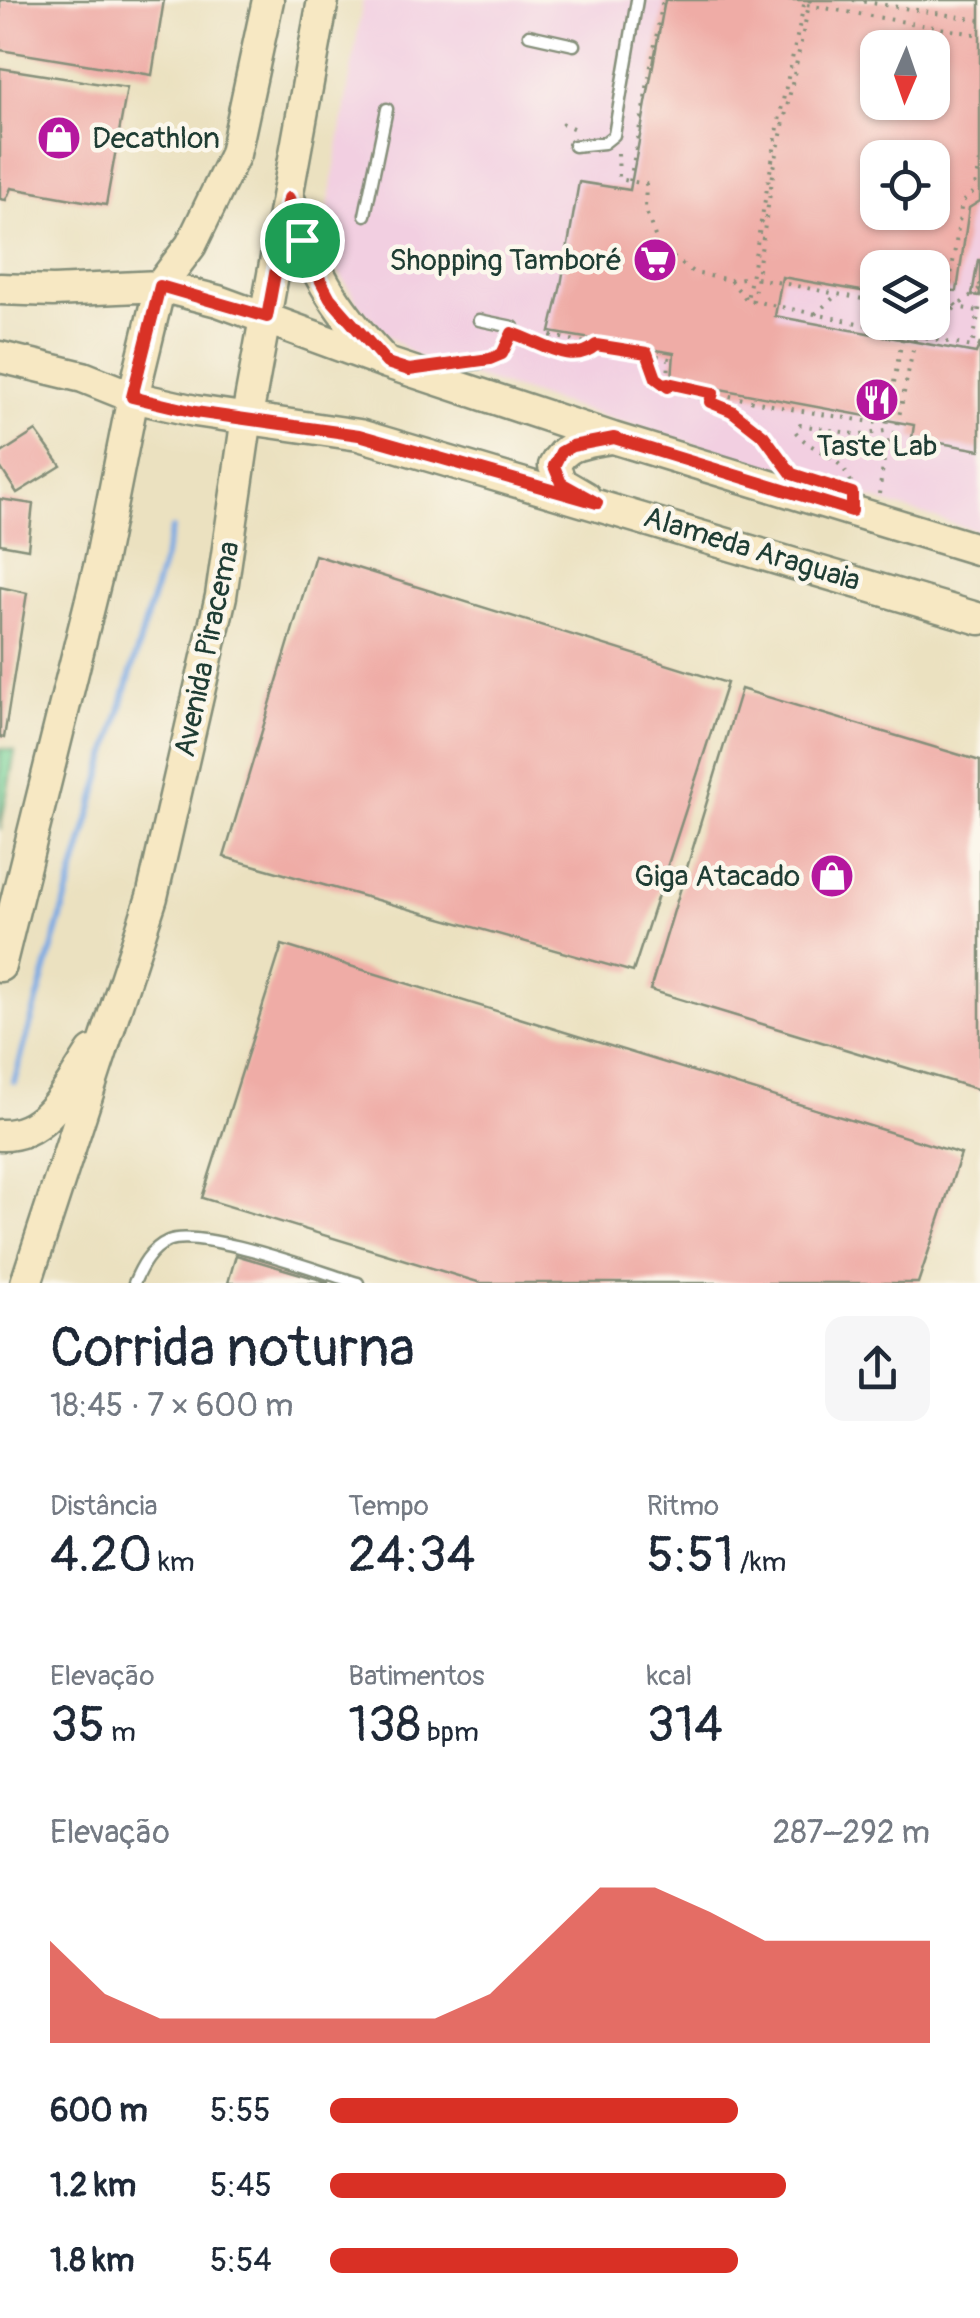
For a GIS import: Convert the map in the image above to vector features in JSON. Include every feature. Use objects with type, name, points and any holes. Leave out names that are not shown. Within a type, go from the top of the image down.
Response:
[{"type":"main road","points":[[0,966],[100,563],[132,397],[160,286],[191,245],[235,154],[268,0]]},
{"type":"main road","name":"Avenida Piracema","points":[[26,1283],[152,897],[217,615],[247,417],[322,0]]},
{"type":"main road","points":[[289,198],[316,272],[330,298],[398,367]]},
{"type":"main road","points":[[0,289],[53,292],[160,286],[267,317],[398,367],[614,438],[980,550]]},
{"type":"main road","name":"Alameda Araguaia","points":[[0,356],[84,377],[132,397],[195,412],[359,435],[980,618]]},
{"type":"main road","points":[[597,503],[561,483],[554,466],[561,452],[572,446],[614,438]]},
{"type":"main road","points":[[0,1135],[19,1136],[54,1110],[112,1023]]},
{"type":"lane","points":[[574,146],[604,143],[614,135],[637,0]]},
{"type":"lane","points":[[529,34],[574,45]]},
{"type":"lane","points":[[364,215],[387,108]]},
{"type":"lane","points":[[398,367],[490,359],[502,354],[512,330],[480,320]]},
{"type":"lane","points":[[134,1283],[141,1266],[156,1249],[170,1240],[194,1239],[221,1243],[358,1283]]},
{"type":"path","points":[[663,0],[631,182],[646,184],[645,209],[659,247],[694,273],[730,280],[754,277],[860,298]]},
{"type":"path","points":[[854,0],[980,20]]},
{"type":"path","points":[[750,301],[807,3],[980,35]]},
{"type":"path","points":[[950,283],[962,202],[974,192],[980,161]]},
{"type":"path","points":[[730,280],[750,301],[860,323]]},
{"type":"path","points":[[950,311],[980,289]]},
{"type":"path","points":[[815,314],[838,294]]},
{"type":"path","points":[[938,340],[972,347],[979,308],[957,307],[950,298]]},
{"type":"path","points":[[512,330],[566,356],[585,355],[596,345]]},
{"type":"path","points":[[552,348],[552,336],[669,358],[668,385]]},
{"type":"path","points":[[886,428],[902,340]]},
{"type":"path","points":[[889,522],[879,498],[880,473],[886,446],[896,431],[917,340]]},
{"type":"path","points":[[647,353],[656,378],[668,385],[864,421],[896,431]]},
{"type":"path","points":[[690,391],[732,411],[764,436],[792,474]]},
{"type":"path","points":[[710,402],[713,393]]},
{"type":"path","points":[[864,421],[866,434]]},
{"type":"path","points":[[852,511],[852,485],[844,466],[801,440],[795,431],[800,425],[866,434],[886,428]]},
{"type":"shaded area","name":"Shopping Tamboré","points":[[363,0],[980,0],[980,532],[417,357],[388,336],[359,305],[326,252],[324,231]]},
{"type":"green space","points":[[0,748],[15,751],[0,830]]},
{"type":"building","points":[[0,0],[164,0],[152,75],[0,50]]},
{"type":"building","points":[[665,0],[980,0],[980,201],[969,208],[957,291],[950,291],[950,250],[860,250],[860,291],[782,277],[775,316],[860,332],[860,340],[905,340],[976,353],[980,343],[980,450],[912,438],[914,425],[672,380],[674,353],[550,332],[579,182],[630,190]]},
{"type":"building","name":"Decathlon","points":[[0,68],[127,88],[106,205],[11,188],[6,200],[0,199]]},
{"type":"building","points":[[980,260],[980,296],[972,295]]},
{"type":"building","points":[[36,431],[61,466],[17,493],[0,467],[0,454]]},
{"type":"building","points":[[0,499],[33,504],[28,549],[0,544]]},
{"type":"building","points":[[315,555],[727,683],[633,972],[224,857]]},
{"type":"building","points":[[0,587],[27,593],[4,738],[0,737]]},
{"type":"building","name":"Giga Atacado","points":[[741,689],[980,761],[980,1090],[650,990]]},
{"type":"building","points":[[282,945],[961,1154],[918,1283],[481,1283],[202,1198]]},
{"type":"building","points":[[236,1255],[328,1282],[328,1283],[228,1283]]},
{"type":"waterway","points":[[14,1082],[172,529]]},
{"type":"place","name":"Decathlon","points":[[59,138]]},
{"type":"place","name":"Shopping Tamboré","points":[[655,260]]},
{"type":"place","name":"Taste Lab","points":[[877,400]]},
{"type":"place","name":"Giga Atacado","points":[[832,876]]},
{"type":"route","points":[[289,198],[302,240],[330,298],[387,363],[409,370],[490,359],[509,346],[512,333],[566,356],[585,355],[596,345],[647,353],[656,378],[668,387],[668,383],[713,393],[710,402],[732,411],[764,436],[792,474],[852,493],[852,511],[614,438],[572,446],[561,452],[554,466],[561,483],[597,503],[359,435],[195,412],[132,397],[160,286],[267,317],[289,198]]}]
